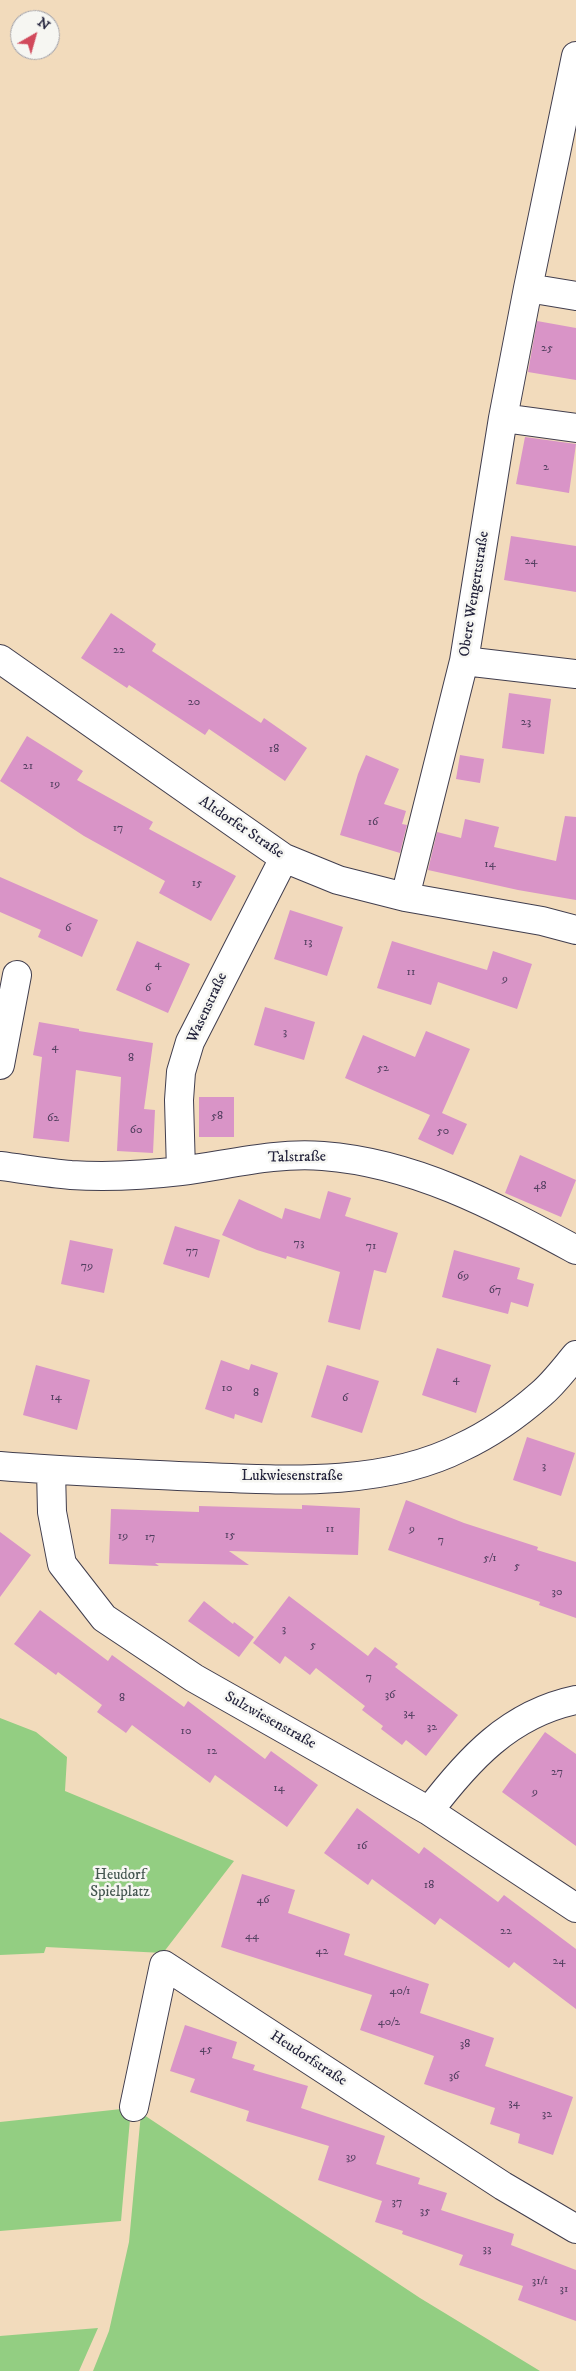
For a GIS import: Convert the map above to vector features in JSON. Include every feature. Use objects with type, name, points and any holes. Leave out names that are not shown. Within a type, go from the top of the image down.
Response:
[{"type":"street","name":"Obere Wengertstraße","points":[[405,897],[464,661],[503,418],[576,56]]},
{"type":"street","points":[[528,288],[576,296]]},
{"type":"street","points":[[503,418],[576,428]]},
{"type":"street","name":"Altdorfer Straße","points":[[0,658],[284,858],[338,880],[405,897],[542,921],[576,930]]},
{"type":"street","points":[[464,661],[576,674]]},
{"type":"street","name":"Wasenstraße","points":[[181,1171],[179,1100],[181,1072],[190,1042],[284,858]]},
{"type":"street","points":[[0,1065],[16,975]]},
{"type":"street","name":"Talstraße","points":[[0,1166],[72,1175],[181,1171],[273,1156],[323,1156],[375,1164],[420,1177],[485,1201],[576,1250]]},
{"type":"street","name":"Lukwiesenstraße","points":[[0,1466],[210,1477],[337,1479],[411,1466],[461,1448],[502,1424],[541,1394],[576,1355]]},
{"type":"street","name":"Sulzwiesenstraße","points":[[51,1470],[52,1512],[62,1564],[104,1618],[194,1678],[429,1812],[576,1908]]},
{"type":"street","points":[[429,1812],[456,1777],[485,1745],[524,1719],[563,1703],[576,1700]]},
{"type":"street","name":"Heudorfstraße","points":[[134,2107],[164,1965],[503,2186],[576,2229]]},
{"type":"green space","name":"Heudorf Spielplatz","points":[[0,1718],[36,1732],[67,1757],[65,1791],[234,1861],[163,1953],[46,1947],[44,1953],[0,1955]]},
{"type":"green space","points":[[131,2108],[121,2221],[0,2231],[0,2122]]},
{"type":"green space","points":[[141,2113],[420,2298],[540,2371],[93,2371],[109,2331],[129,2242]]},
{"type":"green space","points":[[98,2328],[79,2371],[0,2371],[0,2336]]},
{"type":"building","points":[[537,321],[576,328],[576,380],[528,372]]},
{"type":"building","points":[[525,437],[576,444],[569,493],[516,484]]},
{"type":"building","points":[[511,536],[576,546],[576,592],[504,580]]},
{"type":"building","points":[[111,613],[156,644],[152,651],[261,723],[264,718],[307,748],[285,781],[209,729],[205,735],[129,685],[127,688],[81,658]]},
{"type":"building","points":[[509,693],[551,699],[544,754],[502,748]]},
{"type":"building","points":[[27,736],[83,771],[77,780],[153,822],[149,829],[236,876],[211,921],[159,893],[165,881],[84,836],[0,781]]},
{"type":"building","points":[[366,755],[399,769],[384,804],[406,811],[402,824],[407,825],[400,853],[340,835],[358,774]]},
{"type":"building","points":[[460,755],[484,759],[480,783],[456,779]]},
{"type":"building","points":[[565,816],[576,817],[576,900],[518,890],[428,870],[437,832],[461,838],[465,819],[499,827],[494,847],[556,861]]},
{"type":"building","points":[[0,877],[98,920],[82,957],[38,937],[41,930],[0,912]]},
{"type":"building","points":[[290,910],[343,927],[327,976],[274,959]]},
{"type":"building","points":[[137,941],[190,964],[168,1013],[116,990]]},
{"type":"building","points":[[392,941],[487,970],[493,951],[532,964],[517,1009],[438,982],[431,1005],[377,988]]},
{"type":"building","points":[[265,1007],[315,1022],[304,1060],[254,1045]]},
{"type":"building","points":[[39,1022],[79,1029],[79,1031],[153,1043],[144,1109],[155,1110],[153,1153],[117,1151],[121,1077],[76,1070],[69,1142],[33,1138],[42,1057],[33,1055]]},
{"type":"building","points":[[426,1031],[470,1049],[442,1113],[467,1124],[453,1155],[418,1139],[430,1115],[345,1078],[363,1035],[415,1057]]},
{"type":"building","points":[[199,1097],[234,1097],[234,1137],[199,1137]]},
{"type":"building","points":[[520,1155],[576,1180],[561,1217],[505,1193]]},
{"type":"building","points":[[328,1191],[351,1198],[345,1216],[398,1233],[386,1273],[374,1270],[360,1330],[328,1322],[340,1272],[287,1256],[286,1259],[257,1250],[222,1235],[239,1199],[282,1219],[285,1208],[320,1219]]},
{"type":"building","points":[[175,1226],[220,1240],[209,1278],[163,1264]]},
{"type":"building","points":[[70,1240],[113,1249],[104,1293],[61,1284]]},
{"type":"building","points":[[454,1250],[520,1268],[517,1279],[534,1284],[528,1307],[511,1302],[508,1314],[442,1297]]},
{"type":"building","points":[[437,1348],[491,1365],[476,1413],[422,1395]]},
{"type":"building","points":[[221,1360],[249,1370],[251,1364],[278,1373],[262,1423],[235,1414],[234,1419],[205,1409]]},
{"type":"building","points":[[36,1365],[90,1380],[77,1430],[23,1415]]},
{"type":"building","points":[[327,1365],[379,1381],[362,1433],[311,1417]]},
{"type":"building","points":[[527,1437],[575,1453],[561,1496],[513,1480]]},
{"type":"building","points":[[406,1500],[464,1523],[538,1547],[537,1550],[576,1562],[576,1618],[539,1605],[540,1602],[388,1550]]},
{"type":"building","points":[[302,1505],[360,1508],[358,1555],[229,1551],[249,1565],[155,1563],[159,1566],[109,1564],[111,1509],[199,1512],[199,1506],[302,1509]]},
{"type":"building","points":[[0,1532],[31,1555],[0,1597]]},
{"type":"building","points":[[289,1596],[368,1656],[375,1647],[398,1664],[395,1667],[458,1715],[426,1756],[406,1740],[402,1745],[381,1729],[383,1726],[362,1710],[365,1706],[316,1668],[310,1675],[285,1656],[280,1664],[253,1643]]},
{"type":"building","points":[[204,1601],[233,1624],[234,1622],[254,1637],[239,1657],[188,1621]]},
{"type":"building","points":[[40,1610],[108,1661],[112,1655],[184,1707],[188,1701],[265,1759],[271,1751],[318,1785],[287,1827],[215,1775],[210,1783],[132,1725],[126,1733],[97,1712],[102,1705],[58,1672],[56,1675],[14,1644]]},
{"type":"building","points":[[545,1732],[576,1754],[576,1846],[502,1792]]},
{"type":"building","points":[[357,1808],[419,1854],[424,1847],[498,1902],[504,1895],[576,1949],[576,2009],[514,1962],[509,1968],[440,1918],[435,1925],[372,1879],[368,1885],[324,1853]]},
{"type":"building","points":[[242,1874],[295,1890],[288,1913],[350,1934],[344,1955],[429,1984],[420,2013],[494,2038],[485,2066],[573,2097],[553,2155],[518,2143],[520,2134],[490,2124],[495,2108],[424,2084],[434,2056],[360,2030],[372,1995],[221,1947]]},
{"type":"building","points":[[185,2025],[237,2042],[232,2058],[255,2065],[253,2070],[308,2086],[301,2108],[385,2136],[376,2164],[420,2178],[418,2184],[447,2193],[441,2210],[514,2234],[511,2245],[576,2270],[576,2321],[518,2300],[523,2286],[459,2265],[463,2255],[402,2234],[403,2231],[375,2222],[382,2201],[318,2180],[329,2146],[246,2121],[249,2111],[190,2092],[195,2079],[170,2071]]}]
